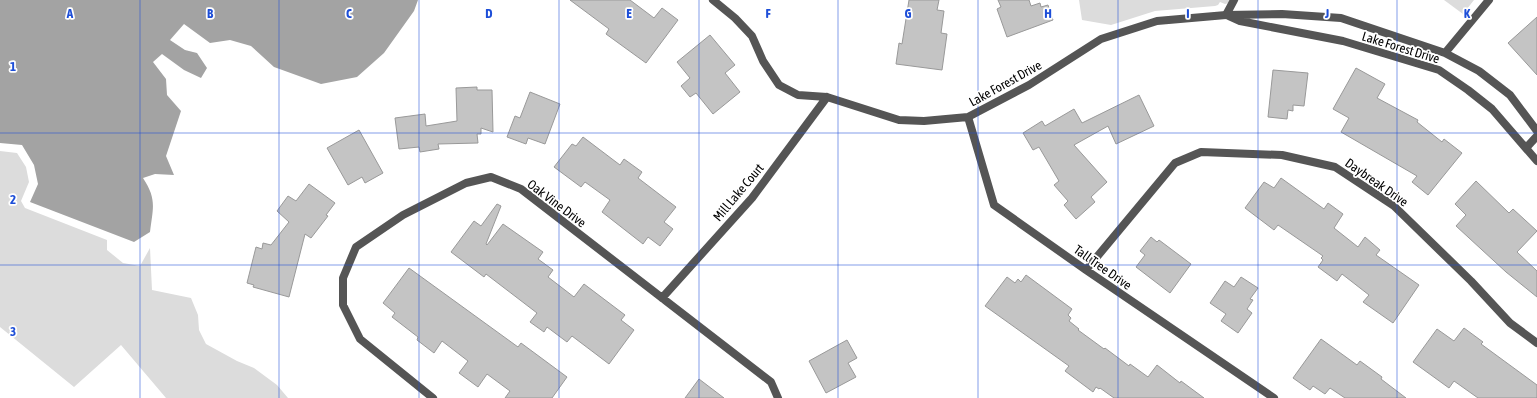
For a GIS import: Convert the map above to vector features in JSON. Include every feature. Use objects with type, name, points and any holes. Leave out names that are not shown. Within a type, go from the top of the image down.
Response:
[{"type":"street","name":"Lake Forest Drive","points":[[713,0],[735,18],[752,36],[763,61],[779,85],[798,94],[827,97],[899,120],[924,121],[968,117],[1029,85],[1101,39],[1157,21],[1226,15],[1282,14],[1341,18],[1445,53],[1479,71],[1510,95],[1537,131]]},
{"type":"street","points":[[1226,15],[1234,0]]},
{"type":"street","points":[[1445,53],[1489,0]]},
{"type":"street","name":"Lake Forest Drive","points":[[1226,15],[1240,21],[1343,41],[1439,70],[1492,109],[1537,161]]},
{"type":"street","name":"Mill Lake Court","points":[[662,298],[752,198],[827,97]]},
{"type":"street","name":"Tall Tree Drive","points":[[968,117],[994,205],[1086,270],[1274,398]]},
{"type":"street","points":[[1526,148],[1537,136]]},
{"type":"street","name":"Daybreak Drive","points":[[1086,270],[1175,163],[1201,152],[1282,155],[1335,168],[1394,206],[1471,281],[1510,323],[1537,343]]},
{"type":"street","name":"Oak Vine Drive","points":[[433,398],[360,339],[343,305],[343,278],[356,247],[403,215],[466,183],[492,177],[521,189],[771,382],[778,398]]},
{"type":"shaded area","points":[[0,0],[418,0],[414,11],[384,53],[357,77],[321,84],[274,67],[251,46],[230,40],[210,43],[184,24],[170,40],[185,50],[197,53],[207,68],[201,78],[184,70],[162,54],[153,62],[166,79],[167,95],[181,111],[166,156],[174,175],[155,174],[143,178],[150,192],[153,204],[150,232],[134,242],[30,202],[38,184],[34,165],[22,145],[0,143]]},
{"type":"shaded area","points":[[1079,0],[1240,0],[1225,4],[1220,2],[1215,6],[1155,11],[1111,25],[1082,20]]},
{"type":"shaded area","points":[[1444,0],[1474,0],[1463,14]]},
{"type":"shaded area","points":[[0,151],[17,153],[26,167],[29,182],[21,201],[25,208],[107,240],[107,250],[123,263],[140,266],[150,248],[152,290],[191,298],[198,315],[199,330],[206,344],[237,361],[254,368],[277,385],[288,398],[166,398],[121,345],[74,387],[0,327]]},
{"type":"building","points":[[570,0],[630,0],[654,18],[662,8],[678,20],[646,63],[606,34],[609,29]]},
{"type":"building","points":[[909,0],[939,0],[937,10],[944,11],[941,33],[947,34],[942,70],[896,64],[899,43],[902,44]]},
{"type":"building","points":[[998,0],[1029,0],[1031,6],[1040,3],[1041,7],[1048,5],[1053,20],[1007,37],[997,9],[1001,7]]},
{"type":"building","points":[[1537,17],[1537,75],[1508,43]]},
{"type":"building","points":[[710,35],[735,65],[725,73],[740,92],[713,114],[696,93],[690,97],[681,86],[690,78],[677,62]]},
{"type":"building","points":[[1356,68],[1385,84],[1377,98],[1418,120],[1417,122],[1442,142],[1444,139],[1462,153],[1428,195],[1412,182],[1417,176],[1341,132],[1349,118],[1333,109]]},
{"type":"building","points":[[1273,70],[1308,73],[1304,106],[1293,105],[1293,111],[1288,110],[1287,119],[1268,117]]},
{"type":"building","points":[[477,87],[477,90],[492,90],[493,132],[481,128],[481,134],[477,134],[478,143],[438,144],[439,149],[420,152],[419,147],[399,149],[395,118],[425,114],[426,126],[457,121],[456,88]]},
{"type":"building","points":[[530,92],[560,104],[545,144],[528,138],[526,144],[507,137],[515,116],[520,118]]},
{"type":"building","points":[[1139,95],[1154,126],[1116,144],[1108,126],[1074,145],[1107,182],[1091,197],[1095,202],[1076,219],[1064,205],[1068,201],[1054,185],[1059,181],[1039,147],[1033,150],[1023,133],[1042,121],[1045,126],[1074,109],[1082,123]]},
{"type":"building","points":[[359,130],[383,173],[365,183],[362,177],[348,185],[327,148]]},
{"type":"building","points":[[583,137],[620,165],[624,159],[642,172],[638,178],[676,207],[664,222],[673,229],[660,246],[648,237],[643,244],[602,212],[610,200],[585,182],[581,187],[554,167],[572,144],[576,146]]},
{"type":"building","points":[[1281,178],[1324,209],[1328,203],[1343,214],[1334,228],[1358,247],[1365,237],[1380,250],[1376,255],[1419,285],[1393,323],[1363,302],[1369,295],[1342,274],[1337,281],[1318,267],[1323,260],[1321,258],[1323,256],[1278,225],[1274,230],[1245,208],[1264,182],[1274,188]]},
{"type":"building","points":[[1476,181],[1509,213],[1513,209],[1537,231],[1517,252],[1537,271],[1537,297],[1506,272],[1456,226],[1466,215],[1455,204]]},
{"type":"building","points":[[309,184],[335,203],[326,215],[328,216],[311,238],[305,234],[289,297],[253,287],[254,285],[247,283],[256,247],[262,249],[263,243],[271,245],[289,222],[277,211],[288,196],[296,201]]},
{"type":"building","points":[[497,204],[501,206],[486,244],[487,245],[503,224],[543,252],[538,259],[553,270],[548,277],[574,297],[584,284],[625,315],[621,320],[634,330],[609,364],[572,336],[567,342],[547,327],[544,332],[530,322],[537,313],[486,274],[484,277],[451,252],[474,221],[481,226]]},
{"type":"building","points":[[1151,237],[1157,242],[1159,240],[1191,264],[1170,293],[1136,267],[1145,255],[1140,251]]},
{"type":"building","points":[[409,268],[518,347],[521,343],[567,377],[552,398],[505,398],[510,391],[487,374],[478,387],[459,373],[468,361],[442,341],[434,353],[417,340],[418,337],[392,317],[395,313],[383,303]]},
{"type":"building","points":[[1026,275],[1072,309],[1068,315],[1071,318],[1069,321],[1079,329],[1078,330],[1104,349],[1105,348],[1129,366],[1130,364],[1148,377],[1157,365],[1180,383],[1181,381],[1204,398],[1114,398],[1100,388],[1099,389],[1096,387],[1093,392],[1065,371],[1069,366],[985,306],[1007,277],[1015,283],[1018,279],[1021,282]]},
{"type":"building","points":[[1241,277],[1258,288],[1250,299],[1253,300],[1247,309],[1252,313],[1238,333],[1221,321],[1226,314],[1210,303],[1225,281],[1234,287]]},
{"type":"building","points":[[1464,328],[1483,342],[1481,344],[1537,385],[1537,398],[1478,398],[1454,381],[1449,388],[1413,362],[1437,329],[1454,341]]},
{"type":"building","points":[[1321,339],[1357,365],[1360,361],[1382,377],[1381,379],[1406,398],[1345,398],[1330,388],[1325,394],[1313,386],[1310,390],[1293,378]]},
{"type":"building","points":[[847,340],[857,358],[848,363],[856,377],[826,393],[809,361]]},
{"type":"building","points":[[699,379],[724,398],[685,398]]}]
